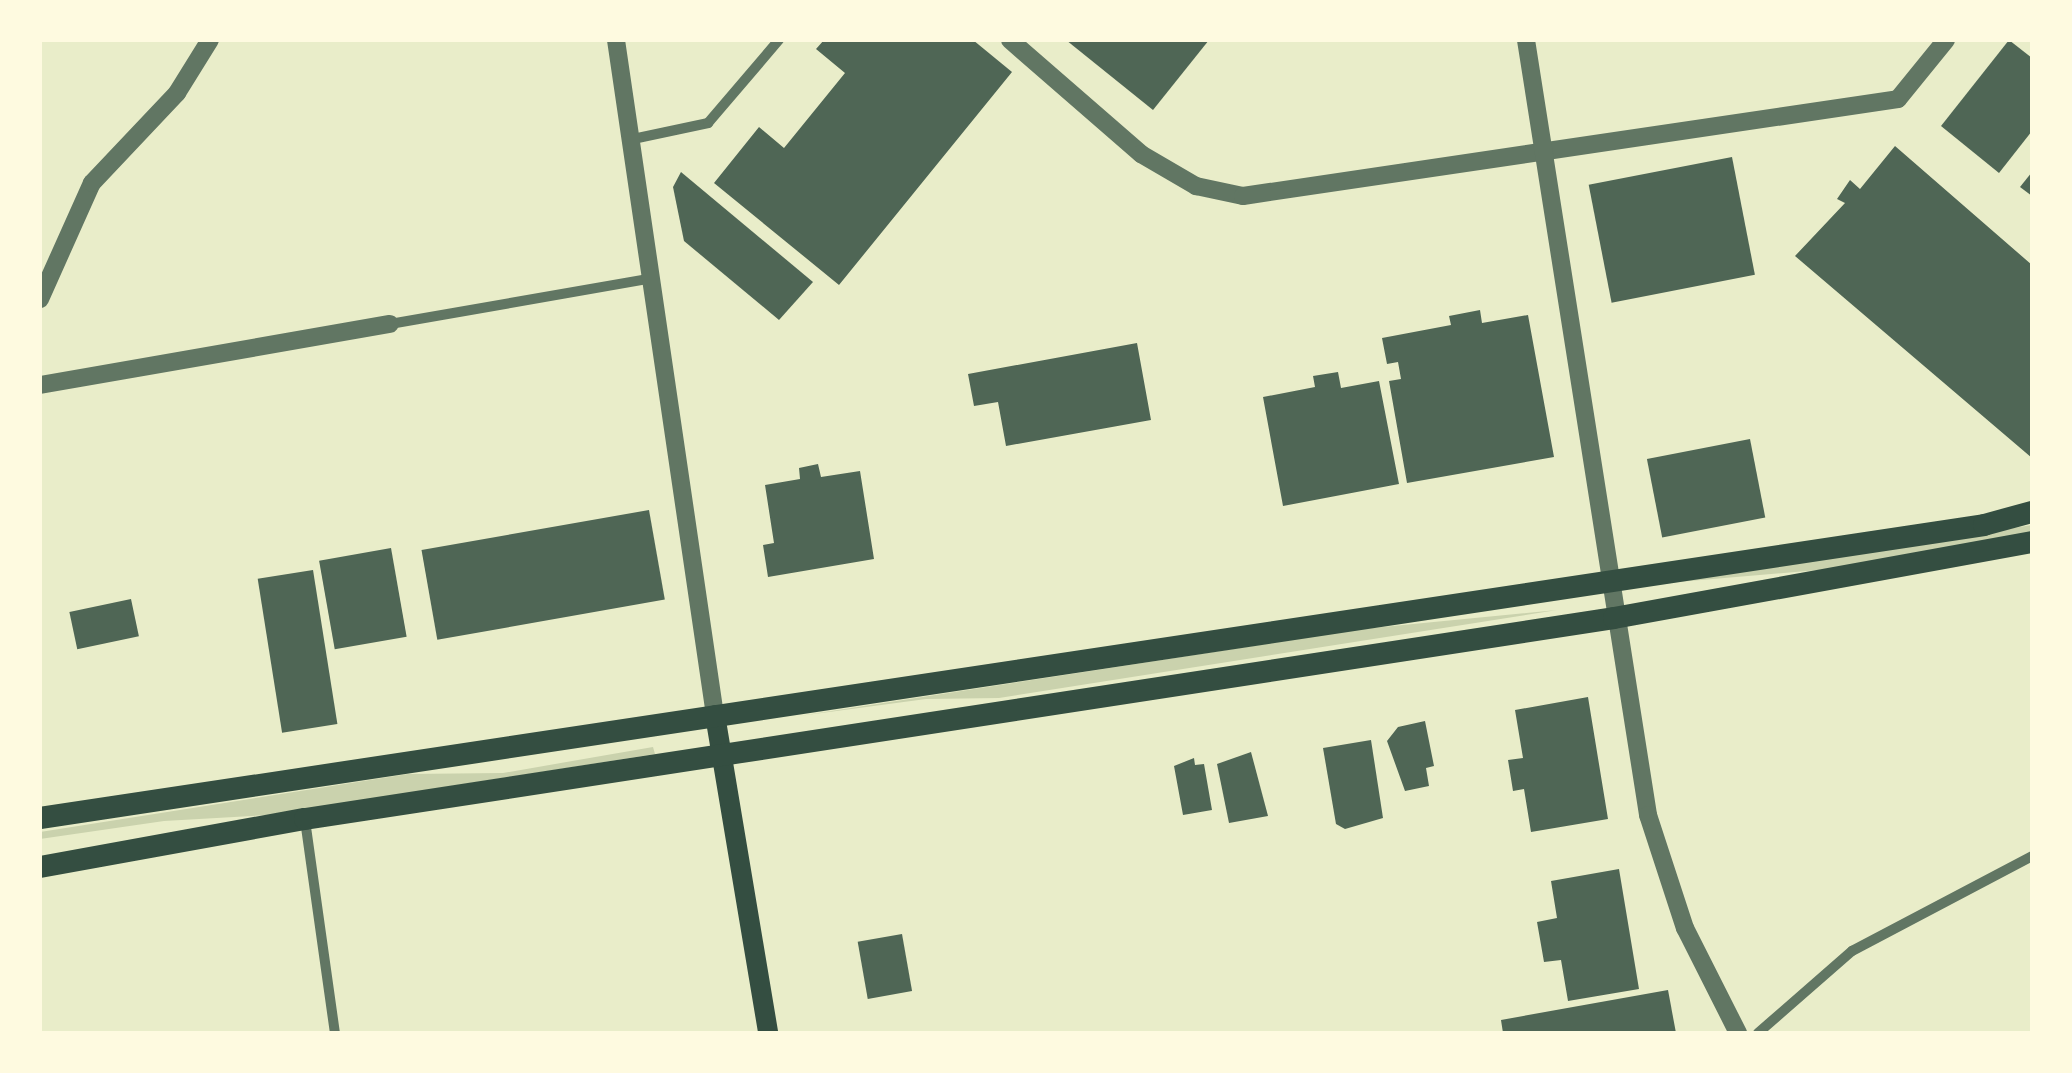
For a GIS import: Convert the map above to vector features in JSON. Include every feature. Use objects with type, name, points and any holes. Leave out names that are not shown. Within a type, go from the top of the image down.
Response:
[{"type":"highway","points":[[40,818],[1610,582],[2032,512]]},
{"type":"highway","points":[[40,867],[305,819],[1614,618],[2032,542]]},
{"type":"main road","points":[[715,715],[768,1033]]},
{"type":"street","points":[[40,299],[92,183],[178,93],[210,40]]},
{"type":"street","points":[[616,40],[654,278],[715,715]]},
{"type":"street","points":[[632,139],[708,123],[779,40]]},
{"type":"street","points":[[1010,40],[1141,154],[1196,186],[1242,196],[1898,99],[1946,40]]},
{"type":"street","points":[[1526,40],[1648,815],[1668,883],[1738,1033]]},
{"type":"street","points":[[40,384],[654,278]]},
{"type":"street","points":[[305,819],[335,1033]]},
{"type":"street","points":[[1758,1033],[1852,951],[2032,856]]},
{"type":"green space","points":[[2032,525],[2032,533],[1877,565],[1666,583]]},
{"type":"green space","points":[[1557,610],[999,698],[926,699],[799,716],[1362,629]]},
{"type":"green space","points":[[653,747],[655,754],[268,815],[164,821],[40,839],[40,832],[408,774],[503,773]]},
{"type":"building","points":[[824,40],[973,40],[1012,72],[839,285],[714,183],[759,127],[784,148],[845,73],[816,49]]},
{"type":"building","points":[[1066,40],[1209,40],[1153,110]]},
{"type":"building","points":[[2009,40],[2032,58],[2032,131],[1999,173],[1941,126]]},
{"type":"building","points":[[1895,146],[2032,265],[2032,458],[1795,256],[1845,203],[1837,199],[1850,180],[1860,189]]},
{"type":"building","points":[[1732,157],[1755,275],[1612,303],[1589,185]]},
{"type":"building","points":[[681,172],[813,282],[779,320],[684,241],[673,187]]},
{"type":"building","points":[[2032,172],[2032,196],[2020,187]]},
{"type":"building","points":[[1480,310],[1482,323],[1528,315],[1554,457],[1407,483],[1389,381],[1401,379],[1398,362],[1387,364],[1382,338],[1451,325],[1449,316]]},
{"type":"building","points":[[1137,343],[1151,420],[1006,446],[998,402],[974,406],[968,374]]},
{"type":"building","points":[[1338,372],[1341,388],[1379,381],[1399,484],[1283,506],[1263,397],[1315,387],[1313,376]]},
{"type":"building","points":[[1750,439],[1765,518],[1662,538],[1647,459]]},
{"type":"building","points":[[818,464],[821,477],[860,471],[874,559],[768,577],[763,545],[774,543],[765,485],[800,479],[799,468]]},
{"type":"building","points":[[649,510],[665,600],[437,640],[422,550]]},
{"type":"building","points":[[391,548],[407,637],[335,649],[319,561]]},
{"type":"building","points":[[313,570],[337,724],[282,733],[258,579]]},
{"type":"building","points":[[131,599],[139,636],[77,649],[69,612]]},
{"type":"building","points":[[1588,697],[1608,819],[1531,832],[1524,789],[1513,791],[1508,760],[1523,758],[1515,710]]},
{"type":"building","points":[[1425,721],[1434,766],[1426,768],[1429,786],[1405,791],[1387,741],[1398,727]]},
{"type":"building","points":[[1371,740],[1383,818],[1345,829],[1336,824],[1323,748]]},
{"type":"building","points":[[1251,752],[1268,816],[1229,823],[1217,764]]},
{"type":"building","points":[[1194,758],[1195,765],[1204,764],[1212,810],[1183,815],[1174,766]]},
{"type":"building","points":[[1619,869],[1639,989],[1568,1001],[1561,960],[1544,962],[1537,922],[1557,918],[1551,881]]},
{"type":"building","points":[[902,934],[912,991],[868,999],[858,942]]},
{"type":"building","points":[[1668,990],[1676,1033],[1503,1033],[1501,1020]]}]
